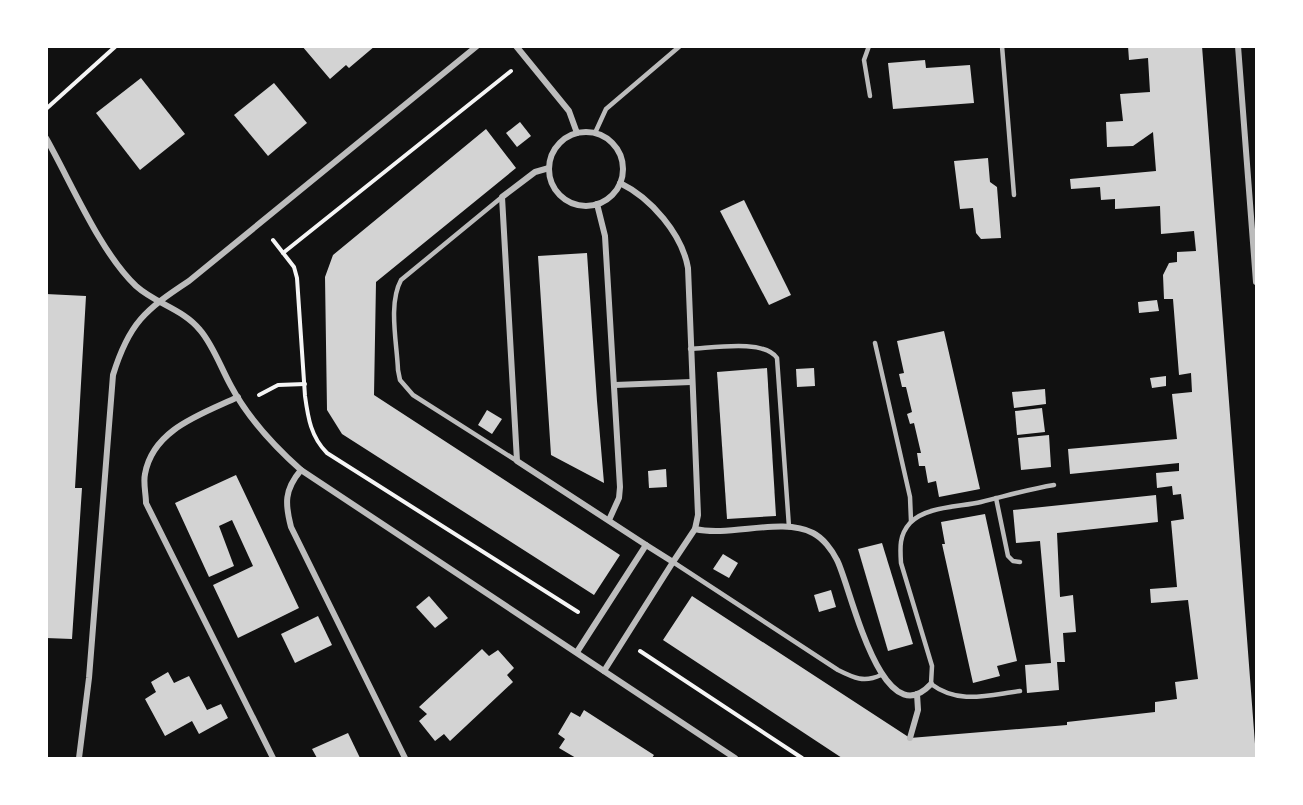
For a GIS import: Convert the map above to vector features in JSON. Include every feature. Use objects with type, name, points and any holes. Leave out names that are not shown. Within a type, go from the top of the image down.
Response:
[{"type":"street","points":[[79,759],[89,678],[112,375],[121,349],[135,323],[158,302],[189,281],[477,46]]},
{"type":"street","points":[[516,46],[569,111],[577,133]]},
{"type":"street","points":[[1238,46],[1257,282]]},
{"type":"street","points":[[577,133],[595,133],[605,137],[619,152],[622,161],[620,183],[607,199],[585,206],[564,199],[550,180],[549,168],[557,146],[577,133]]},
{"type":"street","points":[[46,138],[118,264],[136,286],[158,302],[186,316],[201,330],[238,397],[276,448],[301,470],[735,759]]},
{"type":"street","points":[[549,168],[535,172],[502,197],[517,461],[673,562]]},
{"type":"street","points":[[604,671],[695,529],[698,503],[691,382],[688,268],[685,253],[670,228],[639,194],[620,183]]},
{"type":"street","points":[[597,204],[605,236],[620,487],[619,498],[609,520]]},
{"type":"street","points":[[615,385],[691,382]]},
{"type":"street","points":[[238,397],[186,422],[156,446],[145,475],[146,502],[273,759]]},
{"type":"street","points":[[301,470],[286,492],[285,506],[291,527],[405,759]]},
{"type":"street","points":[[695,529],[727,532],[789,527],[815,534],[837,558],[871,657],[881,675],[900,691],[917,694],[931,684]]},
{"type":"street","points":[[577,652],[646,544]]},
{"type":"street","points":[[910,738],[918,710],[917,694]]},
{"type":"lane","points":[[595,133],[606,109],[680,46]]},
{"type":"lane","points":[[869,46],[864,60],[870,96]]},
{"type":"lane","points":[[1002,46],[1014,195]]},
{"type":"lane","points":[[502,197],[401,280],[396,290],[395,304],[398,370],[400,380],[413,395],[517,461]]},
{"type":"lane","points":[[875,343],[910,497],[911,521]]},
{"type":"lane","points":[[690,349],[761,346],[773,352],[777,358],[789,527]]},
{"type":"lane","points":[[1020,691],[970,698],[947,694],[931,684],[930,660],[901,562],[903,533],[911,521],[932,512],[996,498],[1013,491],[1054,485]]},
{"type":"lane","points":[[996,498],[1008,556],[1013,561],[1020,562]]},
{"type":"lane","points":[[673,562],[838,670],[863,680],[881,675]]},
{"type":"path","points":[[46,109],[116,46]]},
{"type":"path","points":[[283,253],[526,59]]},
{"type":"path","points":[[259,223],[294,267],[297,278],[304,384],[316,442],[327,453],[595,623]]},
{"type":"path","points":[[244,406],[278,385],[304,384]]},
{"type":"path","points":[[623,640],[802,759]]},
{"type":"building","points":[[302,46],[375,46],[349,68],[346,65],[330,79]]},
{"type":"building","points":[[1128,46],[1202,46],[1256,757],[842,758],[663,640],[692,596],[910,738],[1067,725],[1067,722],[1155,712],[1155,702],[1177,699],[1175,682],[1198,679],[1188,600],[1151,603],[1150,589],[1177,587],[1171,521],[1184,519],[1181,494],[1173,495],[1172,486],[1157,488],[1156,473],[1179,471],[1179,463],[1070,474],[1068,449],[1177,439],[1172,394],[1192,392],[1191,373],[1179,375],[1173,299],[1164,299],[1163,275],[1169,263],[1177,262],[1177,252],[1196,251],[1194,231],[1161,234],[1160,206],[1115,209],[1115,199],[1101,200],[1100,187],[1071,189],[1070,179],[1156,171],[1153,132],[1133,146],[1107,147],[1106,122],[1123,121],[1120,94],[1150,92],[1148,58],[1129,60]]},
{"type":"building","points":[[925,60],[926,68],[970,65],[974,103],[893,109],[888,63]]},
{"type":"building","points":[[141,78],[185,134],[140,170],[96,113]]},
{"type":"building","points":[[274,83],[307,123],[268,156],[234,115]]},
{"type":"building","points":[[520,122],[531,136],[517,147],[506,133]]},
{"type":"building","points":[[486,129],[516,168],[376,282],[374,395],[620,555],[594,595],[342,434],[327,410],[325,277],[333,255]]},
{"type":"building","points":[[988,158],[990,182],[997,187],[1001,238],[981,239],[976,233],[973,208],[960,209],[954,161]]},
{"type":"building","points":[[744,200],[791,295],[769,305],[720,211]]},
{"type":"building","points":[[587,253],[604,483],[551,455],[538,256]]},
{"type":"building","points":[[46,294],[86,296],[75,488],[82,488],[72,639],[46,638]]},
{"type":"building","points":[[1157,300],[1159,311],[1139,313],[1138,302]]},
{"type":"building","points":[[944,331],[980,489],[939,497],[936,481],[928,483],[925,466],[919,466],[917,453],[921,453],[914,423],[910,424],[907,414],[912,412],[906,387],[902,387],[899,374],[904,373],[897,341]]},
{"type":"building","points":[[767,368],[776,516],[727,519],[717,372]]},
{"type":"building","points":[[814,368],[815,386],[797,387],[796,369]]},
{"type":"building","points":[[1166,376],[1166,386],[1152,388],[1150,378]]},
{"type":"building","points":[[1045,389],[1046,404],[1014,408],[1012,392]]},
{"type":"building","points":[[1042,408],[1045,432],[1017,435],[1015,411]]},
{"type":"building","points":[[487,410],[502,419],[492,434],[478,425]]},
{"type":"building","points":[[1049,435],[1051,467],[1021,470],[1018,438]]},
{"type":"building","points":[[666,469],[667,487],[649,488],[648,471]]},
{"type":"building","points":[[236,475],[299,608],[238,638],[213,585],[253,566],[232,520],[219,526],[234,566],[209,577],[175,503]]},
{"type":"building","points":[[1156,495],[1158,522],[1057,533],[1060,597],[1073,595],[1076,632],[1063,633],[1065,662],[1057,662],[1059,690],[1027,693],[1025,665],[1051,663],[1040,541],[1016,543],[1013,510]]},
{"type":"building","points":[[985,514],[1017,661],[997,666],[1000,676],[973,683],[942,544],[945,544],[941,522]]},
{"type":"building","points":[[882,543],[913,644],[888,651],[858,549]]},
{"type":"building","points":[[723,554],[738,563],[729,578],[713,569]]},
{"type":"building","points":[[831,590],[836,607],[819,612],[814,595]]},
{"type":"building","points":[[429,596],[448,618],[435,628],[416,607]]},
{"type":"building","points":[[318,616],[332,645],[295,663],[281,634]]},
{"type":"building","points":[[482,649],[489,656],[498,650],[514,668],[507,675],[513,682],[450,741],[444,734],[435,741],[419,721],[427,714],[419,707]]},
{"type":"building","points":[[168,672],[174,683],[189,676],[207,710],[221,704],[228,718],[199,734],[192,721],[165,736],[145,699],[156,692],[151,682]]},
{"type":"building","points":[[584,710],[654,755],[652,758],[576,758],[559,748],[565,739],[558,734],[571,712],[580,717]]},
{"type":"building","points":[[348,733],[360,758],[317,758],[312,749]]}]
